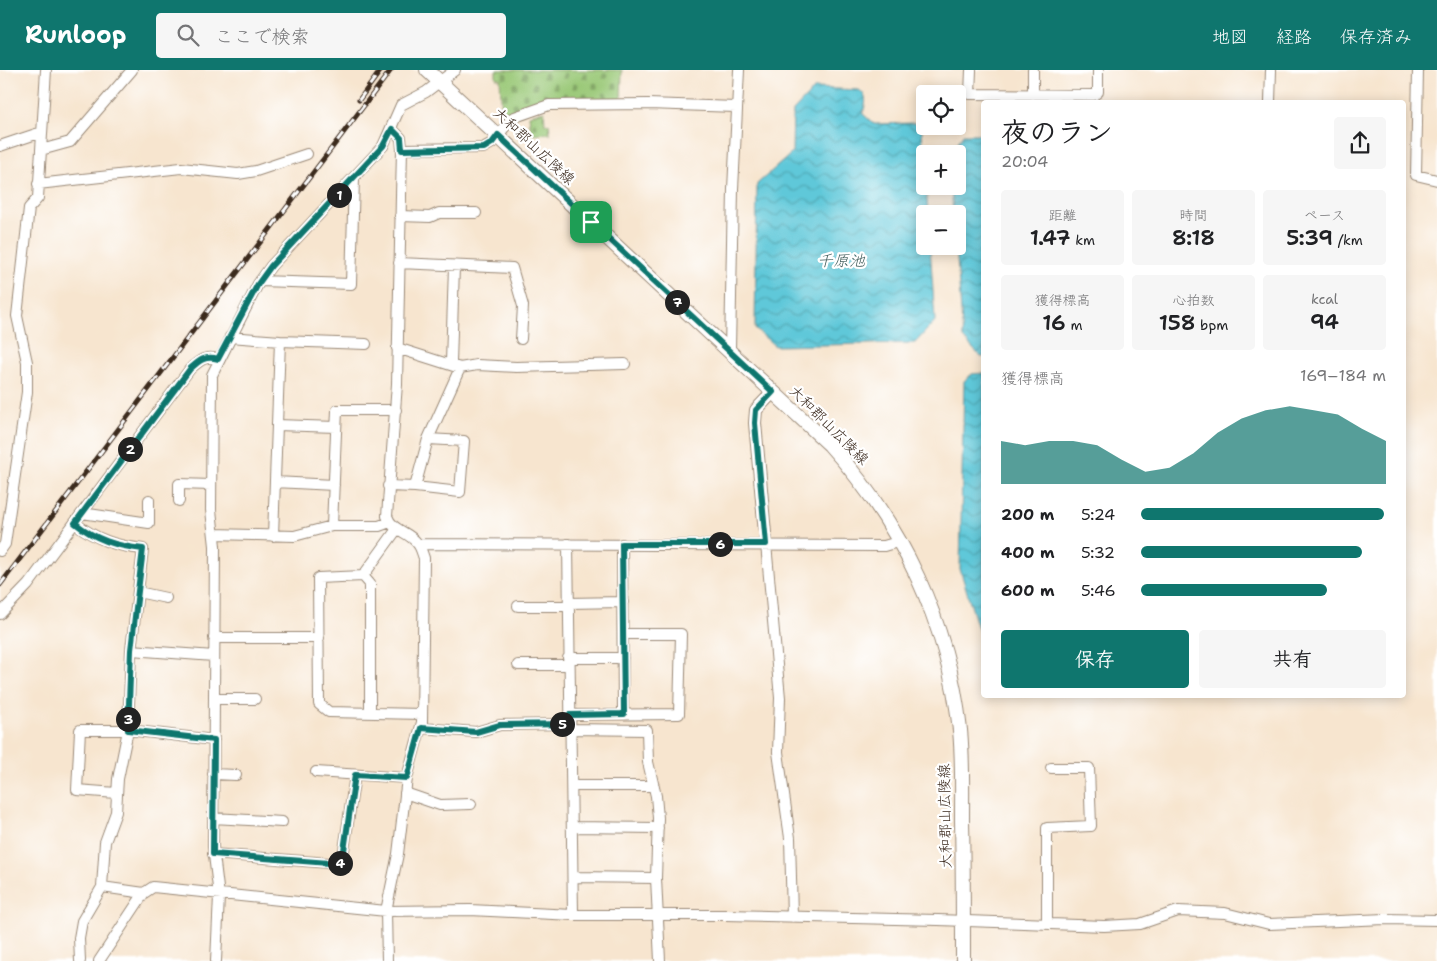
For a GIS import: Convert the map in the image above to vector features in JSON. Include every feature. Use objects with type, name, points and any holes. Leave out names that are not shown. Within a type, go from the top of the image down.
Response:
[{"type":"main road","name":"大和郡山広陵線","points":[[427,70],[805,420],[856,474],[901,540],[937,621],[950,670],[956,703],[960,731],[963,961]]},
{"type":"street","points":[[0,551],[5,544],[4,527],[26,392],[27,362],[17,316],[29,208],[38,198],[46,70]]},
{"type":"street","points":[[41,150],[70,142],[132,70]]},
{"type":"street","points":[[216,961],[219,896],[213,854],[214,534],[211,485],[210,388],[212,375],[218,359],[260,281],[271,266],[383,146],[392,129],[394,117],[401,105],[440,82],[455,70]]},
{"type":"street","points":[[730,352],[736,108],[739,70]]},
{"type":"street","points":[[971,70],[970,94],[1033,95],[1094,95],[1098,92],[1098,70]]},
{"type":"street","points":[[1033,70],[1033,95]]},
{"type":"street","points":[[1270,100],[1271,70]]},
{"type":"street","points":[[1418,70],[1416,175],[1437,180]]},
{"type":"street","points":[[402,150],[484,148],[492,143],[512,118],[549,105],[648,104],[736,108]]},
{"type":"street","points":[[386,961],[386,911],[396,868],[407,778],[421,728],[424,558],[419,544],[393,526],[387,516],[388,486],[396,410],[402,150],[401,138],[392,129]]},
{"type":"street","points":[[0,146],[42,132]]},
{"type":"street","points":[[38,184],[181,168],[238,174],[256,171],[307,154]]},
{"type":"street","points":[[260,281],[351,284],[354,178]]},
{"type":"street","points":[[400,216],[430,217],[439,213],[476,213]]},
{"type":"street","points":[[399,263],[512,268],[523,306],[520,338]]},
{"type":"street","points":[[415,487],[428,439],[456,365],[454,266]]},
{"type":"street","points":[[230,337],[366,344]]},
{"type":"street","points":[[273,536],[280,341]]},
{"type":"street","points":[[397,348],[456,365],[516,367],[625,364]]},
{"type":"street","points":[[0,614],[28,585],[190,369],[201,359],[211,357],[218,359]]},
{"type":"street","points":[[773,392],[756,410],[755,423],[780,698],[778,752],[790,838],[792,917]]},
{"type":"street","points":[[332,526],[337,410],[396,410]]},
{"type":"street","points":[[277,425],[336,427]]},
{"type":"street","points":[[388,486],[460,492],[464,440],[428,439]]},
{"type":"street","points":[[275,482],[334,485]]},
{"type":"street","points":[[179,501],[179,484],[211,485]]},
{"type":"street","points":[[82,513],[149,522],[150,500]]},
{"type":"street","points":[[75,523],[91,536],[107,543],[143,549],[131,650],[128,730],[116,793],[116,812],[105,842],[102,888],[82,921],[79,938],[80,961]]},
{"type":"street","points":[[214,534],[294,536],[332,526],[393,526]]},
{"type":"street","points":[[363,576],[393,526]]},
{"type":"street","points":[[419,544],[884,546],[901,540]]},
{"type":"street","points":[[568,544],[568,662],[572,786],[573,915]]},
{"type":"street","points":[[622,544],[624,714]]},
{"type":"street","points":[[363,576],[318,578],[319,704],[329,712],[422,714]]},
{"type":"street","points":[[363,576],[370,584],[370,712]]},
{"type":"street","points":[[138,592],[166,598]]},
{"type":"street","points":[[518,606],[623,602]]},
{"type":"street","points":[[569,723],[624,714],[678,714],[680,634],[623,634]]},
{"type":"street","points":[[214,638],[319,638]]},
{"type":"street","points":[[131,650],[214,656]]},
{"type":"street","points":[[518,665],[623,658]]},
{"type":"street","points":[[214,699],[255,699]]},
{"type":"street","points":[[421,728],[476,732],[500,725],[569,723],[647,730],[648,762],[654,786],[658,828],[656,878],[660,961]]},
{"type":"street","points":[[116,793],[77,790],[80,730],[128,730],[214,740]]},
{"type":"street","points":[[1047,924],[1047,828],[1091,826],[1089,763],[1051,768]]},
{"type":"street","points":[[316,772],[407,778]]},
{"type":"street","points":[[213,774],[236,775]]},
{"type":"street","points":[[213,854],[342,864],[355,775]]},
{"type":"street","points":[[572,786],[654,786]]},
{"type":"street","points":[[405,793],[440,805],[471,804]]},
{"type":"street","points":[[213,818],[282,822]]},
{"type":"street","points":[[572,827],[658,828]]},
{"type":"street","points":[[573,877],[656,878]]},
{"type":"street","points":[[102,888],[144,892],[153,888],[386,911],[470,910],[573,915],[792,917],[1125,926],[1140,924],[1178,912],[1225,913],[1268,924],[1386,919],[1437,920]]},
{"type":"street","points":[[99,961],[144,892]]},
{"type":"green space","points":[[496,70],[622,70],[621,101],[547,102],[505,122],[502,117],[500,78],[496,78]]},
{"type":"green space","points":[[544,111],[545,124],[549,124],[550,133],[531,134],[529,115]]},
{"type":"water","name":"千原池","points":[[815,88],[859,90],[865,98],[863,114],[874,124],[915,123],[916,135],[922,135],[923,145],[916,145],[916,195],[927,195],[927,205],[916,205],[916,255],[931,255],[935,321],[915,343],[775,346],[755,329],[757,184],[792,153],[793,111]]},
{"type":"water","points":[[981,134],[981,357],[963,338],[957,255],[966,255],[966,205],[952,205],[952,195],[966,195],[966,145],[956,145],[962,135]]},
{"type":"water","points":[[981,373],[981,638],[960,569],[964,381],[972,374]]},
{"type":"railway","points":[[359,100],[381,70]]},
{"type":"railway","points":[[0,585],[391,70]]},
{"type":"route","points":[[392,129],[401,138],[402,150],[484,148],[492,143],[498,135],[591,222],[773,392],[756,410],[755,423],[766,544],[622,544],[624,714],[569,715],[569,724],[500,725],[476,732],[421,728],[407,778],[355,775],[342,864],[213,854],[214,740],[128,730],[131,650],[143,549],[107,543],[91,536],[75,523],[190,369],[201,359],[211,357],[218,359],[258,284],[271,266],[383,146],[392,129]]}]
